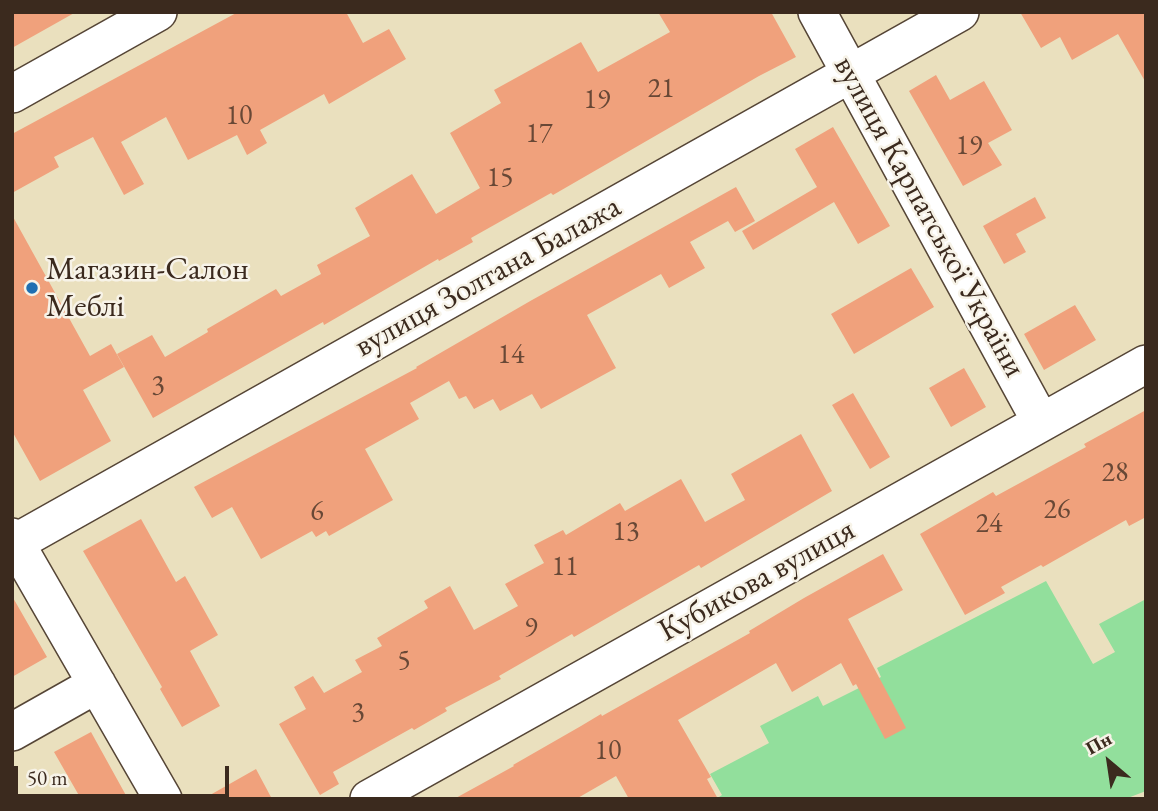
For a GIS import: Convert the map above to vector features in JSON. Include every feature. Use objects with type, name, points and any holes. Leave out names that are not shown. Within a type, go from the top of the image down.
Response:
[{"type":"street","points":[[12,94],[158,12]]},
{"type":"street","name":"вулиця Карпатської України","points":[[817,12],[1041,422]]},
{"type":"street","name":"вулиця Золтана Балажа","points":[[14,540],[960,12]]},
{"type":"street","name":"Кубикова вулиця","points":[[369,799],[1146,364]]},
{"type":"street","points":[[14,540],[163,799]]},
{"type":"street","points":[[12,732],[97,684]]},
{"type":"green space","points":[[1046,581],[1093,664],[1115,652],[1099,624],[1146,599],[1146,791],[1125,799],[716,799],[722,795],[710,774],[769,743],[760,726],[818,696],[823,706],[881,677],[877,668]]},
{"type":"building","points":[[12,12],[76,12],[12,48]]},
{"type":"building","points":[[238,12],[346,12],[363,43],[389,29],[406,59],[329,104],[324,94],[260,130],[267,143],[247,155],[237,135],[188,160],[166,117],[121,142],[144,184],[124,195],[93,137],[54,157],[59,167],[12,193],[12,134]]},
{"type":"building","points":[[658,12],[771,12],[796,57],[553,195],[551,193],[471,238],[473,242],[439,261],[438,259],[324,325],[323,322],[153,418],[117,354],[152,335],[165,357],[276,289],[281,296],[321,274],[317,265],[370,236],[355,208],[412,174],[436,214],[480,188],[450,133],[501,103],[494,90],[581,42],[598,72],[670,32]]},
{"type":"building","points":[[1020,12],[1146,12],[1146,83],[1118,34],[1072,60],[1060,37],[1041,48]]},
{"type":"building","points":[[936,75],[950,100],[984,81],[1012,130],[988,143],[1002,165],[963,186],[909,91]]},
{"type":"building","points":[[833,127],[890,226],[858,244],[834,202],[753,250],[742,231],[817,187],[795,149]]},
{"type":"building","points":[[736,187],[755,221],[735,232],[728,221],[690,242],[705,268],[669,288],[661,274],[587,315],[616,368],[541,409],[532,394],[500,411],[493,399],[474,409],[466,396],[459,399],[449,381],[410,403],[419,419],[365,449],[393,500],[329,536],[326,531],[316,537],[312,531],[261,559],[232,507],[212,518],[194,487],[417,368],[532,300]]},
{"type":"building","points":[[1035,197],[1046,218],[1016,234],[1026,252],[1004,264],[983,226]]},
{"type":"building","name":"Магазин-Салон Меблі","points":[[12,215],[90,356],[111,344],[124,367],[83,390],[111,441],[40,481],[12,431]]},
{"type":"building","points":[[911,268],[934,307],[854,354],[831,314]]},
{"type":"building","points":[[1075,305],[1096,340],[1044,370],[1024,334]]},
{"type":"building","points":[[964,368],[986,407],[951,427],[929,388]]},
{"type":"building","points":[[853,393],[890,457],[870,469],[832,405]]},
{"type":"building","points":[[1146,410],[1146,517],[1129,526],[1126,520],[1043,567],[1041,565],[1001,587],[1005,593],[965,615],[920,534],[993,492],[996,496],[1086,447],[1084,444]]},
{"type":"building","points":[[801,434],[832,491],[701,568],[699,565],[574,637],[572,634],[499,676],[501,679],[445,708],[447,711],[414,730],[412,728],[333,772],[339,784],[320,795],[279,724],[306,709],[294,687],[313,676],[324,693],[362,672],[355,660],[382,646],[377,638],[428,608],[424,601],[450,586],[474,630],[518,606],[505,584],[544,563],[534,545],[563,530],[566,535],[620,503],[625,511],[681,479],[705,522],[745,500],[731,474]]},
{"type":"building","points":[[141,519],[176,582],[185,576],[218,635],[190,651],[220,706],[182,727],[160,689],[162,687],[83,551]]},
{"type":"building","points":[[883,554],[903,590],[848,619],[906,728],[885,739],[856,684],[853,686],[841,663],[792,692],[776,663],[678,720],[711,777],[707,779],[718,799],[629,799],[616,776],[576,799],[454,799],[601,714],[602,716],[750,633],[749,631],[804,598]]},
{"type":"building","points":[[12,596],[47,657],[12,677]]},
{"type":"building","points":[[91,732],[128,799],[81,799],[54,752]]},
{"type":"building","points":[[256,769],[272,799],[203,799]]},
{"type":"place","name":"Магазин-Салон Меблі","points":[[32,288]]}]
